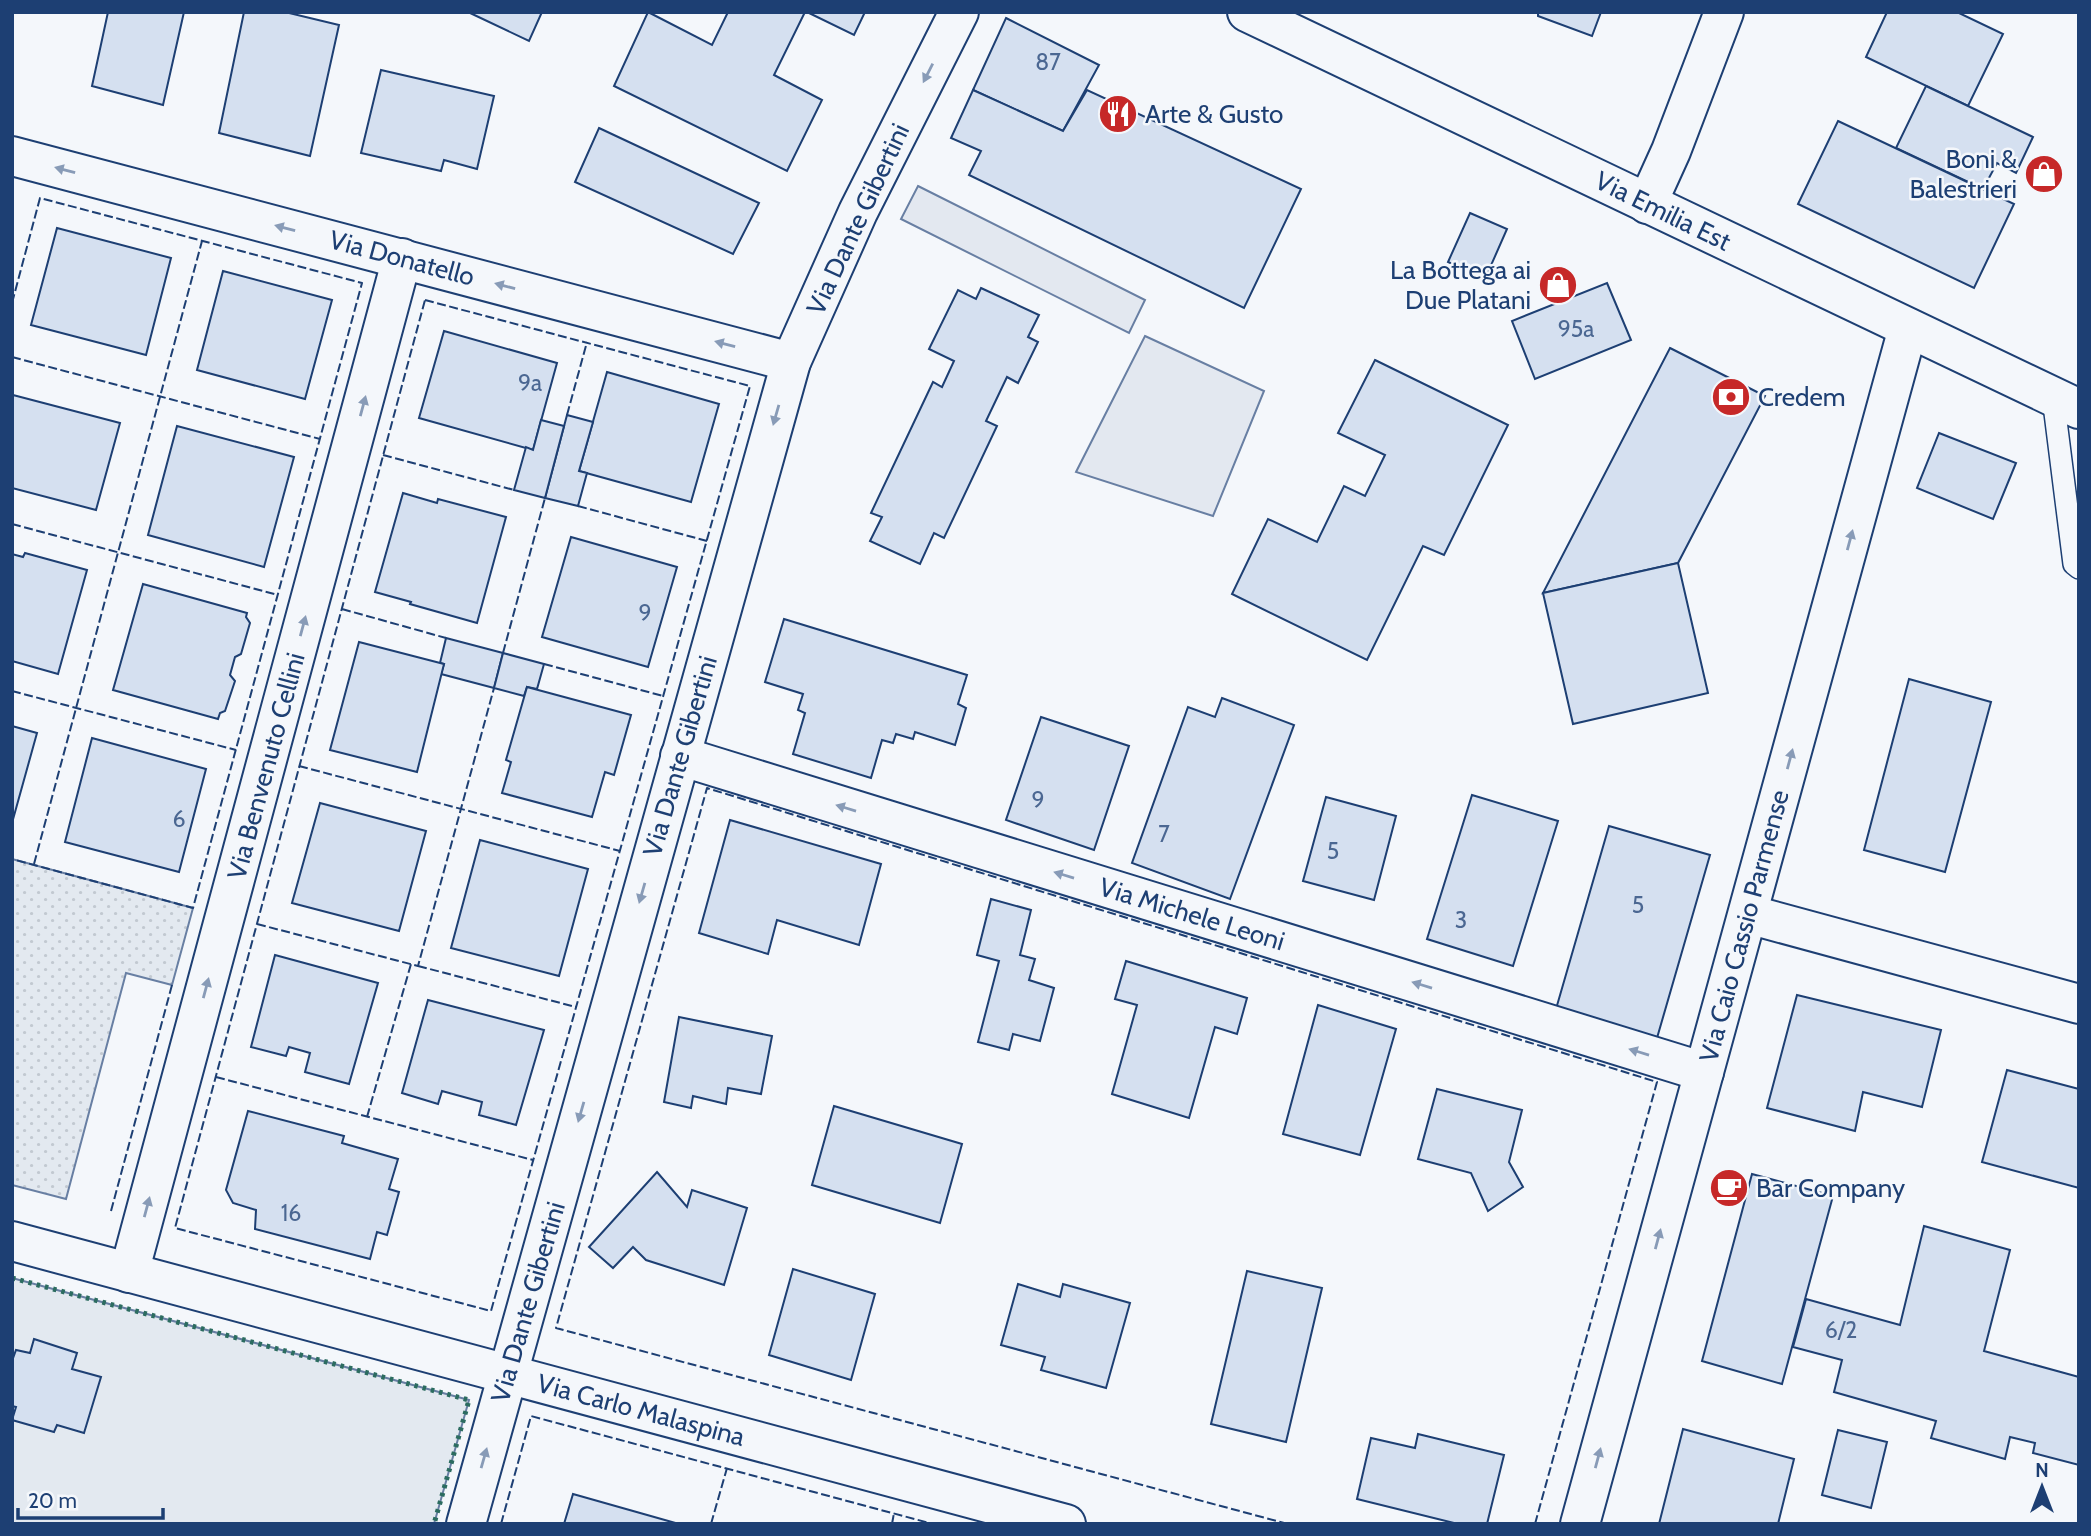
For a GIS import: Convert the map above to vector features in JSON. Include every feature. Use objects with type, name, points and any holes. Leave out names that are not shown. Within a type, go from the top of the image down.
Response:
[{"type":"street","name":"Via Dante Gibertini","points":[[466,1524],[791,362],[858,212],[959,12]]},
{"type":"street","name":"Via Emilia Est","points":[[1247,12],[2066,403]]},
{"type":"street","points":[[1647,204],[1671,151],[1724,12]]},
{"type":"street","name":"Via Donatello","points":[[14,162],[402,258],[791,362]]},
{"type":"street","name":"Via Benvenuto Cellini","points":[[130,1273],[402,258]]},
{"type":"street","name":"Via Caio Cassio Parmense","points":[[1580,1524],[1908,328]]},
{"type":"street","name":"Via Michele Leoni","points":[[680,756],[1704,1072]]},
{"type":"street","points":[[1748,914],[2079,1004]]},
{"type":"street","name":"Via Carlo Malaspina","points":[[12,1241],[1066,1524]]},
{"type":"lane","points":[[2066,403],[2074,564],[2079,568]]},
{"type":"shaded area","points":[[918,186],[1145,300],[1129,333],[901,219]]},
{"type":"shaded area","points":[[1145,336],[1264,391],[1213,516],[1076,472]]},
{"type":"shaded area","points":[[12,859],[193,908],[172,985],[126,973],[66,1199],[12,1185]]},
{"type":"shaded area","points":[[12,1278],[469,1400],[434,1524],[12,1524]]},
{"type":"building","points":[[108,12],[184,12],[163,105],[92,86]]},
{"type":"building","points":[[244,12],[285,12],[339,25],[310,156],[219,133]]},
{"type":"building","points":[[468,12],[542,12],[529,41]]},
{"type":"building","points":[[648,12],[712,45],[728,12],[805,12],[774,75],[822,100],[787,171],[614,86]]},
{"type":"building","points":[[807,12],[865,12],[854,35]]},
{"type":"building","points":[[1538,12],[1601,12],[1592,36],[1538,16]]},
{"type":"building","points":[[1887,12],[1957,12],[2003,34],[1968,106],[1866,57]]},
{"type":"building","points":[[1006,18],[1099,65],[1063,131],[973,90]]},
{"type":"building","points":[[381,70],[494,96],[477,169],[444,160],[441,171],[361,153]]},
{"type":"building","points":[[1926,86],[2033,137],[2016,173],[1997,163],[1983,189],[1896,148]]},
{"type":"building","points":[[973,90],[1063,131],[1087,90],[1301,189],[1244,308],[969,175],[981,151],[951,138]]},
{"type":"building","points":[[1838,121],[2014,204],[1974,288],[1798,204]]},
{"type":"building","points":[[599,128],[759,203],[733,254],[575,182]]},
{"type":"building","points":[[1470,213],[1507,229],[1485,279],[1448,262]]},
{"type":"building","points":[[57,228],[171,258],[146,355],[31,325]]},
{"type":"building","points":[[223,271],[332,300],[305,399],[197,370]]},
{"type":"building","points":[[1607,283],[1631,340],[1535,379],[1512,321]]},
{"type":"building","points":[[981,288],[1039,315],[1028,337],[1038,342],[1018,383],[1007,377],[986,421],[997,426],[944,538],[934,533],[920,564],[870,541],[882,517],[871,513],[933,382],[942,387],[954,361],[929,349],[958,290],[976,299]]},
{"type":"building","points":[[444,331],[557,363],[533,450],[419,418]]},
{"type":"building","points":[[1670,348],[1765,396],[1678,563],[1543,593]]},
{"type":"building","points":[[1375,360],[1508,425],[1444,555],[1423,546],[1367,660],[1232,594],[1268,519],[1317,542],[1344,486],[1365,496],[1385,455],[1338,433]]},
{"type":"building","points":[[607,372],[719,404],[691,502],[579,471]]},
{"type":"building","points":[[13,395],[120,423],[96,510],[12,488]]},
{"type":"building","points":[[567,415],[593,422],[579,471],[587,473],[578,506],[545,498]]},
{"type":"building","points":[[541,420],[564,426],[545,498],[514,490],[526,447],[533,450]]},
{"type":"building","points":[[177,426],[294,457],[264,567],[148,535]]},
{"type":"building","points":[[1939,433],[2016,463],[1993,519],[1917,488]]},
{"type":"building","points":[[403,493],[506,517],[477,623],[375,592]]},
{"type":"building","points":[[571,537],[677,567],[648,667],[542,637]]},
{"type":"building","points":[[25,553],[87,570],[58,674],[12,661],[12,554],[23,557]]},
{"type":"building","points":[[1678,563],[1708,693],[1573,724],[1543,593]]},
{"type":"building","points":[[143,584],[247,613],[246,617],[250,623],[241,654],[235,657],[230,675],[235,681],[225,711],[220,713],[218,719],[113,690]]},
{"type":"building","points":[[784,619],[967,675],[958,704],[966,708],[955,745],[915,732],[913,739],[896,734],[893,743],[882,740],[871,778],[793,754],[805,713],[798,710],[803,694],[765,682]]},
{"type":"building","points":[[446,638],[503,653],[494,688],[441,674],[444,664],[440,663]]},
{"type":"building","points":[[359,642],[444,664],[417,772],[330,750]]},
{"type":"building","points":[[503,653],[544,664],[537,689],[527,687],[524,696],[494,688]]},
{"type":"building","points":[[1909,679],[1991,702],[1945,872],[1864,850]]},
{"type":"building","points":[[527,687],[631,715],[614,775],[605,772],[592,817],[502,793],[511,762],[506,760]]},
{"type":"building","points":[[1222,698],[1294,725],[1230,899],[1132,863],[1188,707],[1215,717]]},
{"type":"building","points":[[1041,717],[1129,746],[1094,850],[1006,820]]},
{"type":"building","points":[[12,726],[37,733],[12,823]]},
{"type":"building","points":[[92,738],[206,769],[179,872],[65,842]]},
{"type":"building","points":[[1472,795],[1558,821],[1513,966],[1427,939]]},
{"type":"building","points":[[1326,797],[1396,816],[1374,900],[1303,881]]},
{"type":"building","points":[[320,803],[426,831],[399,931],[292,903]]},
{"type":"building","points":[[730,820],[881,864],[859,945],[777,920],[768,954],[699,933]]},
{"type":"building","points":[[1609,826],[1710,855],[1657,1038],[1556,1009]]},
{"type":"building","points":[[480,840],[588,869],[559,976],[451,948]]},
{"type":"building","points":[[991,899],[1031,910],[1020,955],[1035,959],[1029,980],[1054,988],[1040,1041],[1013,1034],[1009,1050],[978,1042],[999,961],[977,955]]},
{"type":"building","points":[[275,955],[378,983],[349,1084],[305,1072],[310,1053],[289,1047],[286,1056],[251,1047]]},
{"type":"building","points":[[1126,961],[1247,998],[1237,1034],[1215,1027],[1189,1118],[1112,1094],[1137,1005],[1115,999]]},
{"type":"building","points":[[1797,995],[1941,1030],[1922,1107],[1863,1092],[1855,1131],[1767,1108]]},
{"type":"building","points":[[428,1000],[544,1030],[516,1125],[479,1115],[482,1102],[442,1091],[438,1104],[402,1093]]},
{"type":"building","points":[[1318,1005],[1396,1029],[1360,1155],[1283,1134]]},
{"type":"building","points":[[679,1017],[772,1036],[761,1094],[728,1088],[726,1104],[693,1096],[691,1108],[664,1102]]},
{"type":"building","points":[[2007,1070],[2079,1089],[2079,1188],[1982,1162]]},
{"type":"building","points":[[1437,1089],[1522,1110],[1509,1162],[1523,1187],[1488,1211],[1471,1173],[1418,1159]]},
{"type":"building","points":[[834,1106],[962,1144],[940,1223],[812,1185]]},
{"type":"building","points":[[248,1111],[344,1136],[342,1143],[398,1159],[389,1189],[399,1192],[387,1235],[377,1232],[370,1259],[255,1229],[256,1210],[233,1203],[226,1190]]},
{"type":"building","points":[[657,1172],[687,1207],[692,1190],[747,1208],[724,1285],[646,1260],[633,1247],[613,1268],[589,1247]]},
{"type":"building","points":[[1752,1174],[1833,1196],[1782,1384],[1702,1361]]},
{"type":"building","points":[[1924,1226],[2010,1250],[1984,1351],[2079,1377],[2079,1465],[2033,1453],[2035,1443],[2010,1437],[2005,1459],[1931,1438],[1936,1421],[1834,1392],[1842,1360],[1793,1347],[1806,1299],[1900,1325]]},
{"type":"building","points":[[793,1269],[875,1294],[851,1380],[769,1355]]},
{"type":"building","points":[[1247,1271],[1322,1288],[1286,1442],[1211,1424]]},
{"type":"building","points":[[1018,1284],[1060,1297],[1063,1284],[1130,1303],[1106,1388],[1041,1370],[1045,1357],[1001,1345]]},
{"type":"building","points":[[34,1339],[77,1353],[72,1369],[101,1377],[84,1433],[57,1425],[54,1432],[12,1420],[16,1407],[12,1406],[12,1361],[16,1350],[30,1353]]},
{"type":"building","points":[[1683,1429],[1794,1459],[1778,1524],[1659,1524]]},
{"type":"building","points":[[1838,1430],[1887,1442],[1871,1508],[1822,1495]]},
{"type":"building","points":[[1418,1434],[1504,1455],[1487,1524],[1458,1524],[1357,1499],[1371,1438],[1415,1448]]},
{"type":"building","points":[[573,1494],[679,1524],[564,1524]]},
{"type":"hedge","points":[[12,1278],[469,1400],[434,1524]]},
{"type":"fence","points":[[12,303],[40,198],[362,283],[193,908],[12,859]]},
{"type":"fence","points":[[34,864],[202,241]]},
{"type":"fence","points":[[425,300],[750,386],[491,1311],[175,1228],[425,300]]},
{"type":"fence","points":[[567,415],[587,342]]},
{"type":"fence","points":[[12,357],[320,439]]},
{"type":"fence","points":[[383,455],[514,490]]},
{"type":"fence","points":[[503,653],[545,498]]},
{"type":"fence","points":[[578,506],[707,541]]},
{"type":"fence","points":[[12,524],[278,595]]},
{"type":"fence","points":[[342,609],[446,638]]},
{"type":"fence","points":[[544,664],[663,696]]},
{"type":"fence","points":[[257,924],[418,966],[494,688]]},
{"type":"fence","points":[[12,691],[236,750]]},
{"type":"fence","points":[[299,766],[620,851]]},
{"type":"fence","points":[[1288,1524],[556,1328],[707,788],[1657,1082],[1535,1524]]},
{"type":"fence","points":[[367,1117],[411,964]]},
{"type":"fence","points":[[418,966],[576,1007]]},
{"type":"fence","points":[[111,1211],[172,985]]},
{"type":"fence","points":[[216,1077],[533,1160]]},
{"type":"fence","points":[[501,1524],[531,1416],[933,1524]]},
{"type":"fence","points":[[711,1524],[727,1468]]},
{"type":"fence","points":[[892,1524],[894,1513]]},
{"type":"place","name":"Arte & Gusto","points":[[1118,114]]},
{"type":"place","name":"Boni & Balestrieri","points":[[2044,174]]},
{"type":"place","name":"La Bottega ai Due Platani","points":[[1558,285]]},
{"type":"place","name":"Credem","points":[[1731,397]]},
{"type":"place","name":"Bar Company","points":[[1729,1188]]}]
